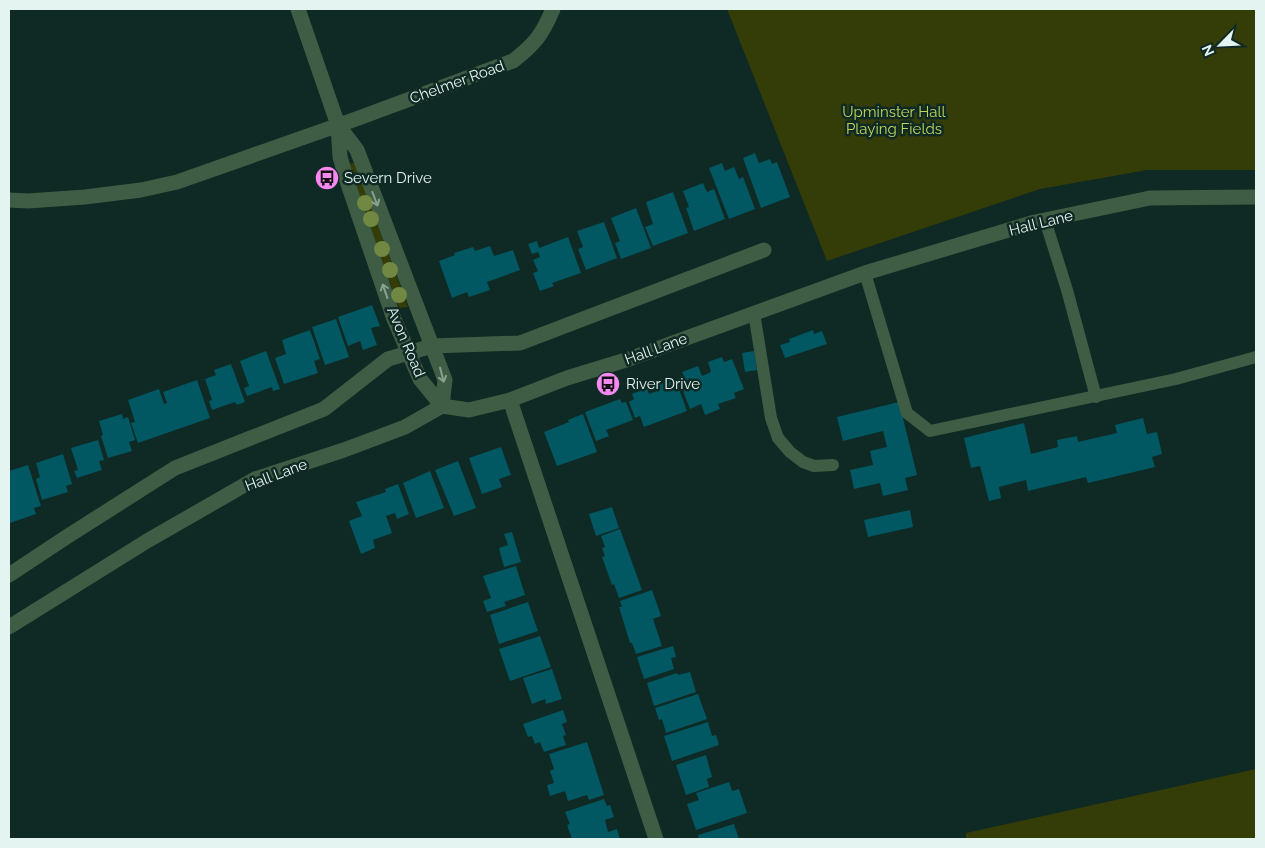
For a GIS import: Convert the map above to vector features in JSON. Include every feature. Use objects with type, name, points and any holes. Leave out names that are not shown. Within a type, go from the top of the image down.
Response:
[{"type":"street","name":"Avon Road","points":[[298,9],[338,125],[340,157],[348,184],[394,319],[420,379],[442,406]]},
{"type":"street","name":"Chelmer Road","points":[[338,125],[513,61],[530,48],[543,31],[553,9]]},
{"type":"street","name":"Avon Road","points":[[338,125],[357,150],[445,380],[442,406]]},
{"type":"street","points":[[9,200],[28,201],[85,197],[141,190],[177,182],[338,125]]},
{"type":"street","name":"Hall Lane","points":[[9,627],[148,541],[255,479],[344,450],[405,427],[442,406],[469,410],[510,400],[567,378],[629,359],[865,273],[1045,220],[1150,198],[1256,197]]},
{"type":"street","points":[[9,576],[175,468],[324,409],[388,359],[399,354],[432,346],[520,343],[764,250]]},
{"type":"street","points":[[510,400],[656,839]]},
{"type":"lane","points":[[1045,220],[1067,290],[1096,396]]},
{"type":"lane","points":[[865,273],[907,412],[930,431],[1176,380],[1256,356]]},
{"type":"lane","points":[[754,313],[771,418],[778,438],[790,452],[803,462],[814,466],[833,465]]},
{"type":"green space","name":"Upminster Hall Playing Fields","points":[[727,9],[1256,9],[1256,170],[1147,170],[1040,189],[827,261]]},
{"type":"green space","points":[[355,162],[408,307],[399,308],[347,165]]},
{"type":"green space","points":[[1256,769],[1256,839],[966,839],[966,833]]},
{"type":"building","points":[[755,153],[759,163],[770,159],[772,164],[777,162],[790,197],[761,208],[743,158]]},
{"type":"building","points":[[722,163],[725,171],[734,167],[739,179],[743,177],[755,209],[729,219],[709,168]]},
{"type":"building","points":[[703,183],[707,192],[714,189],[725,219],[694,231],[686,208],[689,207],[683,191]]},
{"type":"building","points":[[673,192],[688,233],[653,246],[645,227],[653,224],[646,202]]},
{"type":"building","points":[[636,208],[651,248],[621,259],[615,243],[620,241],[611,218]]},
{"type":"building","points":[[604,222],[617,258],[586,270],[578,249],[583,247],[577,231]]},
{"type":"building","points":[[568,237],[581,273],[552,283],[554,286],[540,291],[533,273],[538,271],[533,260],[540,257],[538,252],[532,254],[528,244],[537,241],[539,248]]},
{"type":"building","points":[[490,246],[494,256],[513,250],[520,270],[487,282],[490,290],[469,297],[467,292],[452,298],[439,261],[455,255],[454,253],[473,247],[475,251]]},
{"type":"building","points":[[372,305],[380,326],[371,328],[377,345],[363,350],[360,341],[348,346],[338,317]]},
{"type":"building","points":[[336,319],[349,357],[325,365],[312,327]]},
{"type":"building","points":[[310,330],[320,359],[314,361],[318,373],[284,384],[275,358],[286,354],[282,340]]},
{"type":"building","points":[[813,330],[814,334],[822,331],[827,344],[785,358],[780,345],[790,342],[789,339]]},
{"type":"building","points":[[266,351],[280,389],[273,391],[272,387],[247,396],[244,388],[249,386],[240,361]]},
{"type":"building","points":[[754,351],[757,370],[745,372],[742,353]]},
{"type":"building","points":[[722,357],[724,362],[732,359],[744,389],[734,393],[736,398],[718,404],[720,409],[705,415],[701,404],[690,409],[678,378],[684,376],[682,372],[698,366],[702,376],[711,372],[708,362]]},
{"type":"building","points":[[231,364],[245,402],[237,405],[235,402],[212,410],[209,401],[212,400],[205,379],[216,375],[214,370]]},
{"type":"building","points":[[197,380],[210,418],[138,443],[131,423],[135,422],[128,400],[159,389],[164,404],[167,403],[163,392]]},
{"type":"building","points":[[670,380],[672,383],[676,381],[687,411],[644,427],[640,416],[635,418],[629,402],[634,399],[632,394],[647,388],[649,394],[657,391],[655,385]]},
{"type":"building","points":[[620,399],[622,403],[626,402],[633,420],[606,430],[609,436],[596,441],[585,412]]},
{"type":"building","points":[[899,402],[917,475],[905,478],[908,490],[883,496],[880,483],[854,489],[850,470],[873,465],[870,451],[887,447],[883,431],[843,441],[837,417]]},
{"type":"building","points":[[122,414],[123,419],[128,417],[135,440],[129,442],[132,451],[108,458],[101,436],[103,435],[99,421]]},
{"type":"building","points":[[583,414],[597,452],[557,466],[544,432]]},
{"type":"building","points":[[1143,418],[1147,434],[1157,432],[1162,454],[1152,457],[1155,467],[1088,483],[1086,477],[1028,491],[1026,480],[999,487],[1001,498],[989,501],[980,466],[971,468],[964,438],[1024,423],[1031,454],[1058,447],[1057,440],[1077,436],[1078,442],[1117,433],[1115,425]]},
{"type":"building","points":[[98,440],[104,460],[99,461],[102,470],[77,478],[74,471],[78,470],[71,448]]},
{"type":"building","points":[[501,447],[511,475],[499,479],[502,487],[482,494],[469,458]]},
{"type":"building","points":[[63,454],[72,484],[66,486],[68,492],[42,500],[36,479],[40,477],[36,463]]},
{"type":"building","points":[[458,461],[476,508],[454,516],[435,470]]},
{"type":"building","points":[[28,465],[41,506],[34,508],[36,514],[10,523],[9,471]]},
{"type":"building","points":[[430,471],[444,508],[416,518],[403,483]]},
{"type":"building","points":[[398,484],[409,514],[397,519],[395,513],[386,516],[392,533],[373,540],[375,548],[361,554],[349,521],[362,516],[356,502],[386,492],[385,489]]},
{"type":"building","points":[[612,507],[619,528],[596,536],[589,514]]},
{"type":"building","points":[[910,510],[913,527],[868,537],[864,520]]},
{"type":"building","points":[[620,529],[642,590],[619,598],[602,557],[605,556],[602,548],[605,547],[601,536]]},
{"type":"building","points":[[512,532],[521,562],[504,567],[499,548],[508,545],[504,534]]},
{"type":"building","points":[[516,566],[525,595],[504,602],[506,606],[487,612],[483,601],[491,598],[483,576]]},
{"type":"building","points":[[652,590],[661,616],[653,619],[662,646],[636,654],[632,643],[630,643],[619,607],[622,607],[620,601]]},
{"type":"building","points":[[528,602],[538,631],[499,644],[490,615]]},
{"type":"building","points":[[540,636],[551,667],[510,681],[499,649]]},
{"type":"building","points":[[673,646],[676,657],[671,658],[674,669],[644,679],[637,657]]},
{"type":"building","points":[[552,669],[562,699],[546,704],[545,699],[532,704],[523,678]]},
{"type":"building","points":[[690,672],[696,692],[654,706],[647,683],[677,673],[678,675]]},
{"type":"building","points":[[698,694],[707,719],[666,733],[662,719],[659,720],[655,708]]},
{"type":"building","points":[[563,710],[567,722],[562,724],[566,735],[563,736],[566,745],[544,752],[540,742],[535,744],[532,736],[528,737],[523,724]]},
{"type":"building","points":[[708,722],[712,736],[716,735],[719,745],[672,761],[664,736]]},
{"type":"building","points":[[587,742],[604,795],[589,800],[587,795],[568,801],[565,791],[550,796],[547,785],[554,783],[550,771],[554,769],[549,754]]},
{"type":"building","points":[[706,755],[712,777],[707,779],[709,787],[686,795],[676,765]]},
{"type":"building","points":[[729,782],[732,791],[739,789],[747,813],[696,830],[687,804],[699,800],[696,793]]},
{"type":"building","points":[[604,799],[607,806],[610,805],[614,817],[605,820],[608,832],[617,829],[620,839],[572,839],[567,825],[570,824],[565,812]]},
{"type":"building","points":[[734,824],[739,839],[699,839],[698,835]]},
{"type":"place","name":"Severn Drive","points":[[327,178]]},
{"type":"place","name":"River Drive","points":[[608,384]]}]
